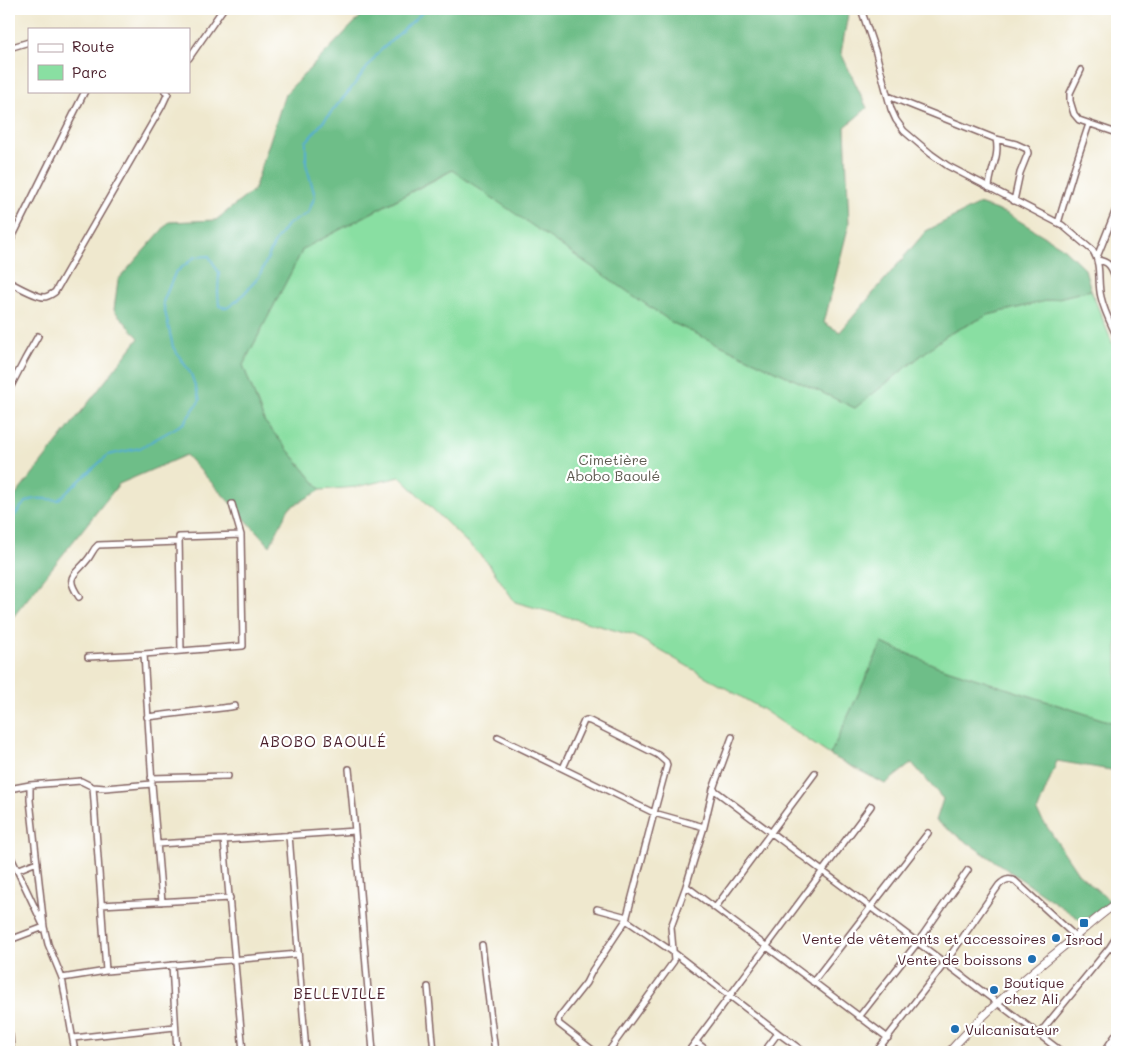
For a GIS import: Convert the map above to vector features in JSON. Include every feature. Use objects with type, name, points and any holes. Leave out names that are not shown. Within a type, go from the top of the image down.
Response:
[{"type":"main road","points":[[954,1051],[997,1002],[1117,903]]},
{"type":"street","points":[[190,57],[223,9]]},
{"type":"street","points":[[861,9],[896,120],[904,130],[940,161],[1058,223],[1093,251],[1097,259],[1101,298],[1105,312],[1117,337]]},
{"type":"street","points":[[9,48],[28,42]]},
{"type":"street","points":[[1081,70],[1070,93],[1074,114],[1079,120],[1117,133]]},
{"type":"street","points":[[9,244],[85,92]]},
{"type":"street","points":[[9,282],[44,297],[55,292],[162,106],[167,92]]},
{"type":"street","points":[[888,96],[1027,149],[1028,153],[1020,173],[1014,201]]},
{"type":"street","points":[[1058,223],[1089,124]]},
{"type":"street","points":[[989,188],[990,176],[998,152],[996,138]]},
{"type":"street","points":[[1097,259],[1117,207]]},
{"type":"street","points":[[1097,259],[1109,265],[1117,281]]},
{"type":"street","points":[[9,390],[24,358],[38,336]]},
{"type":"street","points":[[88,658],[243,646],[241,535],[232,504]]},
{"type":"street","points":[[181,652],[178,537],[241,535]]},
{"type":"street","points":[[78,597],[71,583],[72,577],[98,545],[178,542]]},
{"type":"street","points":[[144,654],[147,717],[162,902]]},
{"type":"street","points":[[147,717],[235,706]]},
{"type":"street","points":[[563,768],[586,720],[658,755],[667,765],[627,919],[586,983],[558,1020],[559,1024],[595,1052]]},
{"type":"street","points":[[498,737],[654,812],[704,827]]},
{"type":"street","points":[[608,1052],[674,961],[671,927],[704,827],[713,789],[732,737]]},
{"type":"street","points":[[349,769],[373,1052]]},
{"type":"street","points":[[715,908],[815,773]]},
{"type":"street","points":[[9,789],[30,785],[81,781],[93,787],[105,788],[152,781],[228,776]]},
{"type":"street","points":[[30,785],[44,927],[48,944],[62,978],[75,1052]]},
{"type":"street","points":[[93,787],[106,971]]},
{"type":"street","points":[[713,789],[1062,1052]]},
{"type":"street","points":[[688,1052],[871,806]]},
{"type":"street","points":[[157,844],[355,830]]},
{"type":"street","points":[[813,982],[928,833]]},
{"type":"street","points":[[289,835],[306,1052]]},
{"type":"street","points":[[224,840],[243,1052]]},
{"type":"street","points":[[9,853],[44,927]]},
{"type":"street","points":[[17,870],[37,862]]},
{"type":"street","points":[[859,1017],[918,942],[968,870]]},
{"type":"street","points":[[876,1052],[945,963],[1004,880],[1011,879],[1015,881],[1075,936]]},
{"type":"street","points":[[686,886],[888,1038]]},
{"type":"street","points":[[101,905],[230,898]]},
{"type":"street","points":[[597,910],[627,919],[804,1052]]},
{"type":"street","points":[[9,939],[44,927]]},
{"type":"street","points":[[1038,1034],[1117,936]]},
{"type":"street","points":[[482,945],[495,1052]]},
{"type":"street","points":[[1110,947],[1117,954]]},
{"type":"street","points":[[62,978],[106,971],[298,954]]},
{"type":"street","points":[[172,965],[177,1052]]},
{"type":"street","points":[[428,987],[434,1052]]},
{"type":"street","points":[[73,1038],[175,1027]]},
{"type":"street","points":[[764,1052],[778,1033]]},
{"type":"street","points":[[1104,1052],[1117,1033]]},
{"type":"street","points":[[10,1035],[11,1052]]},
{"type":"street","points":[[696,1042],[709,1052]]},
{"type":"green space","points":[[368,9],[849,9],[841,53],[867,108],[845,127],[849,224],[824,323],[840,332],[926,231],[979,204],[1008,214],[1062,247],[1085,269],[1091,290],[988,315],[947,335],[855,408],[673,323],[452,170],[303,249],[243,365],[264,421],[321,490],[289,508],[270,546],[186,455],[119,484],[9,622],[9,504],[139,338],[114,310],[118,280],[169,222],[216,220],[254,190],[285,94]]},
{"type":"green space","name":"Cimetière Abobo Baoulé","points":[[453,170],[673,323],[855,408],[947,335],[988,315],[1091,290],[1117,355],[1117,724],[937,666],[882,643],[830,755],[762,709],[635,636],[515,602],[488,563],[400,477],[356,487],[321,490],[264,421],[243,365],[303,249]]},
{"type":"green space","points":[[882,643],[937,666],[1117,724],[1117,771],[1057,761],[1037,812],[1078,873],[1112,903],[1082,921],[936,821],[943,799],[912,763],[885,784],[830,755]]},
{"type":"waterway","points":[[9,524],[28,501],[33,499],[58,500],[108,455],[140,448],[184,423],[200,400],[191,374],[173,347],[163,302],[175,273],[195,257],[209,256],[219,273],[219,306],[227,308],[238,300],[259,277],[275,242],[287,225],[308,213],[315,196],[306,164],[306,142],[379,52],[426,9]]},
{"type":"place","name":"Isrod","points":[[1084,923]]},
{"type":"place","name":"Vente de vêtements et accessoires","points":[[1056,938]]},
{"type":"place","name":"Vente de boissons","points":[[1032,959]]},
{"type":"place","name":"Boutique chez Ali","points":[[994,990]]},
{"type":"place","name":"Vulcanisateur","points":[[955,1029]]},
{"type":"district","name":"ABOBO BAOULÉ","points":[[323,741]]},
{"type":"district","name":"BELLEVILLE","points":[[340,993]]}]
